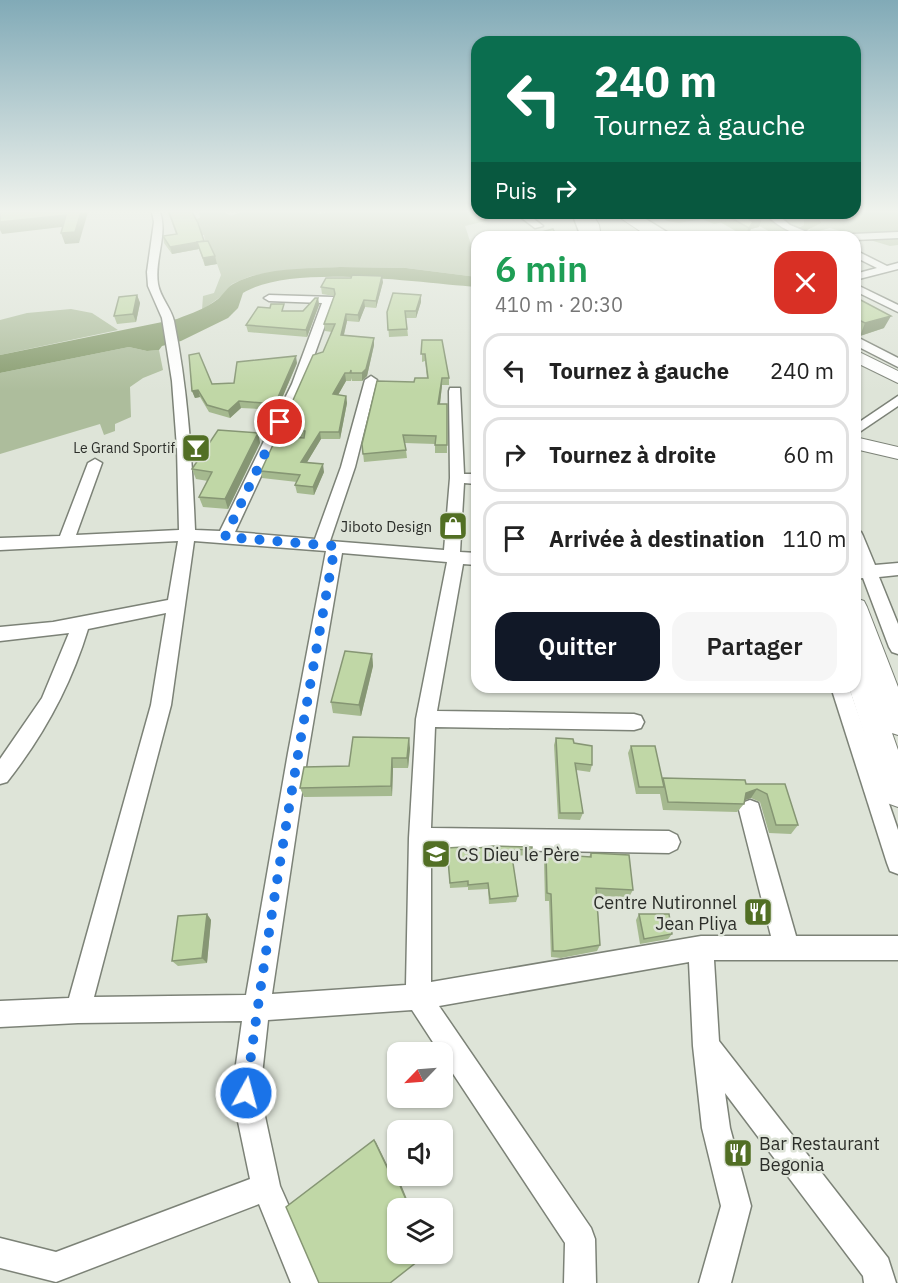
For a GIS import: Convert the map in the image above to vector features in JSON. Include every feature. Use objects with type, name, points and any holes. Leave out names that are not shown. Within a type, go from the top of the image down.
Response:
[{"type":"highway","points":[[861,358],[898,378]]},
{"type":"highway","points":[[861,433],[898,442]]},
{"type":"highway","points":[[861,444],[898,453]]},
{"type":"highway","points":[[861,623],[898,723]]},
{"type":"highway","points":[[861,683],[898,793]]},
{"type":"street","points":[[78,1010],[161,705],[187,535],[182,416],[173,344],[168,318],[153,286],[152,272]]},
{"type":"street","points":[[861,290],[898,309]]},
{"type":"street","points":[[225,537],[298,384],[323,299],[269,298]]},
{"type":"street","points":[[861,343],[898,363]]},
{"type":"street","points":[[307,1283],[266,1187],[246,1093],[328,546],[371,380]]},
{"type":"street","points":[[455,391],[462,558],[426,719],[420,838],[418,997],[580,1239],[580,1283]]},
{"type":"street","points":[[861,428],[898,400]]},
{"type":"street","points":[[65,542],[95,464]]},
{"type":"street","points":[[457,478],[471,479]]},
{"type":"street","points":[[0,544],[187,535],[462,558]]},
{"type":"street","points":[[898,569],[863,572],[898,647]]},
{"type":"street","points":[[0,634],[81,624],[176,605]]},
{"type":"street","points":[[0,775],[7,756],[52,701],[72,656],[81,624]]},
{"type":"street","points":[[842,693],[898,863]]},
{"type":"street","points":[[426,719],[634,722]]},
{"type":"street","points":[[750,810],[788,949]]},
{"type":"street","points":[[420,838],[669,842]]},
{"type":"street","points":[[0,1014],[78,1010],[257,1008],[418,997],[701,948],[898,948]]},
{"type":"street","points":[[701,948],[706,1046],[716,1128],[736,1206],[715,1283]]},
{"type":"street","points":[[706,1046],[877,1269],[880,1283]]},
{"type":"street","points":[[0,1253],[56,1268],[266,1187]]},
{"type":"shaded area","points":[[220,272],[275,272],[251,276],[232,284],[223,295],[202,310],[203,296],[214,293],[221,275]]},
{"type":"shaded area","points":[[269,272],[437,272],[471,276],[471,286],[357,277],[292,279],[265,284],[243,293],[238,308],[228,318],[181,341],[162,346],[159,350],[147,351],[129,347],[0,373],[0,355],[177,319],[208,306],[233,284]]},
{"type":"shaded area","points":[[437,272],[471,272],[471,276]]},
{"type":"shaded area","points":[[71,309],[92,313],[118,330],[0,355],[0,320],[27,313]]},
{"type":"shaded area","points":[[129,347],[147,351],[159,350],[163,370],[143,378],[130,387],[131,417],[115,424],[115,431],[104,435],[100,424],[0,454],[0,373]]},
{"type":"building","points":[[352,275],[382,276],[376,301],[364,300],[358,315],[346,314],[341,335],[374,338],[366,369],[362,373],[351,373],[351,370],[350,373],[345,373],[333,394],[346,396],[339,432],[320,432],[301,462],[323,464],[313,487],[295,485],[300,475],[261,471],[277,436],[304,438],[305,431],[282,425],[313,355],[323,352],[335,324],[324,324],[335,294],[334,289],[321,287],[326,278],[351,278]]},
{"type":"building","points":[[393,293],[421,295],[416,311],[405,311],[407,329],[388,330],[387,312]]},
{"type":"building","points":[[137,295],[133,314],[114,316],[119,297]]},
{"type":"building","points":[[315,298],[318,298],[306,330],[246,325],[258,307],[270,308],[271,304],[284,304],[282,311],[303,311]]},
{"type":"building","points":[[861,300],[891,316],[865,323],[861,321]]},
{"type":"building","points":[[422,340],[442,340],[449,378],[442,378],[438,404],[447,404],[447,445],[435,445],[436,436],[403,435],[406,450],[363,454],[362,444],[377,381],[414,382],[415,378],[428,378],[425,354],[421,354]]},
{"type":"building","points":[[199,353],[212,384],[234,383],[237,362],[296,356],[275,404],[239,401],[228,411],[207,405],[198,390],[192,391],[189,355]]},
{"type":"building","points":[[218,430],[258,433],[225,499],[199,497],[212,472],[192,469]]},
{"type":"building","points":[[345,651],[372,654],[359,705],[331,702]]},
{"type":"building","points":[[353,737],[409,738],[407,758],[392,758],[391,786],[300,788],[304,767],[349,766]]},
{"type":"building","points":[[556,738],[573,739],[574,743],[592,746],[592,765],[575,763],[583,813],[560,813]]},
{"type":"building","points":[[631,746],[655,746],[664,787],[639,787]]},
{"type":"building","points":[[663,778],[745,780],[746,784],[785,784],[798,825],[776,825],[767,794],[757,789],[746,793],[744,804],[668,802]]},
{"type":"building","points":[[493,846],[532,847],[532,849],[511,850],[518,896],[490,899],[488,883],[468,885],[468,881],[450,883],[447,848],[463,847],[463,850]]},
{"type":"building","points":[[591,853],[629,855],[633,890],[596,888],[600,945],[553,951],[551,894],[547,893],[546,854],[591,857]]},
{"type":"building","points":[[207,914],[202,958],[172,961],[178,916]]},
{"type":"building","points":[[639,914],[669,914],[672,934],[644,939]]},
{"type":"building","points":[[374,1140],[387,1167],[387,1186],[400,1186],[405,1198],[387,1198],[387,1264],[414,1264],[390,1283],[319,1283],[286,1207]]},
{"type":"place","name":"Le Grand Sportif","points":[[196,448]]},
{"type":"place","name":"Jiboto Design","points":[[453,526]]},
{"type":"place","name":"CS Dieu le Père","points":[[436,854]]},
{"type":"place","name":"Centre Nutironnel Jean Pliya","points":[[758,912]]},
{"type":"place","name":"Bar Restaurant Begonia","points":[[738,1153]]},
{"type":"route","points":[[246,1093],[257,1008],[298,753],[335,546],[225,537],[280,422]]}]
